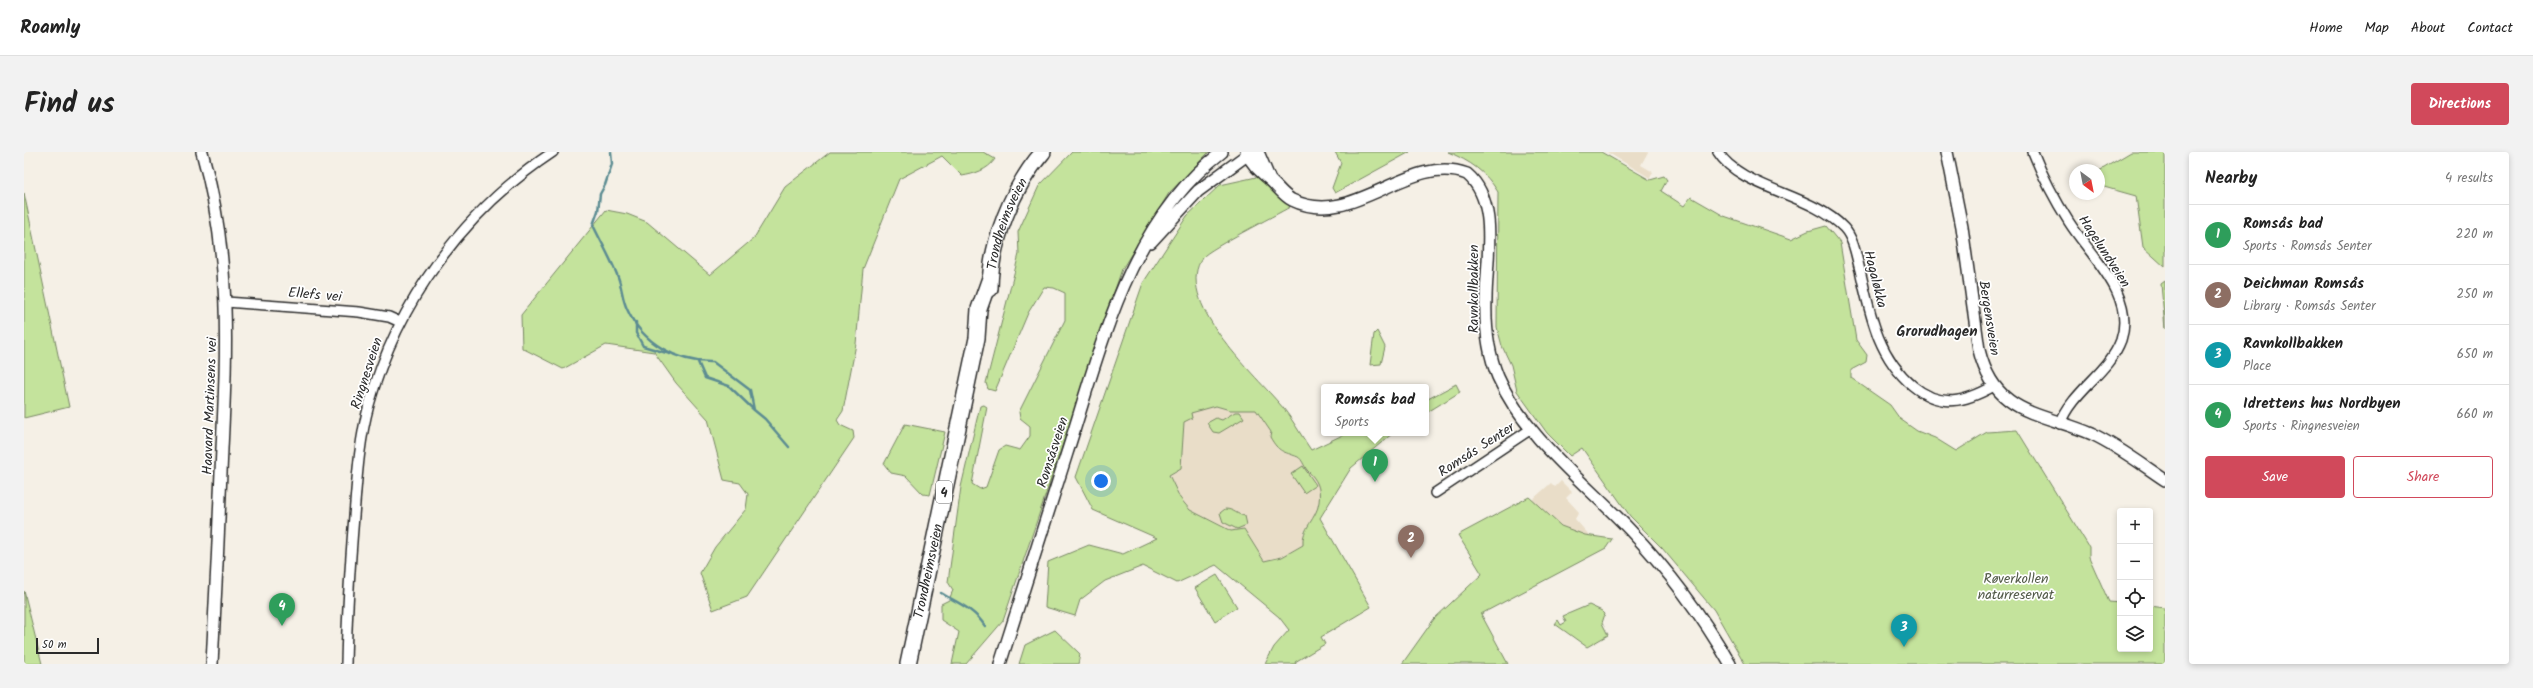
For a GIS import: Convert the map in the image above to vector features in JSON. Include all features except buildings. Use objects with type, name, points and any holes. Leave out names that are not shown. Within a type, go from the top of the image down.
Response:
[{"type":"highway","name":"Trondheimsveien","points":[[908,664],[977,338],[979,309],[990,278],[998,237],[1006,213],[1024,178],[1042,152]]},
{"type":"street","name":"Haavard Martinsens vei","points":[[202,152],[218,217],[225,275],[226,302],[226,376],[212,664]]},
{"type":"street","name":"Ringnesveien","points":[[346,664],[353,531],[362,441],[377,378],[400,322],[432,270],[464,230],[521,175],[553,152]]},
{"type":"street","name":"Romsåsveien","points":[[1000,664],[1120,293],[1142,253],[1152,229],[1176,197],[1196,175],[1222,152]]},
{"type":"street","name":"Hagaløkka","points":[[1718,152],[1722,158],[1736,169],[1762,183],[1816,207],[1845,229],[1855,252],[1874,328],[1883,351],[1899,374],[1934,400],[1966,399],[1994,386]]},
{"type":"street","name":"Bergensveien","points":[[1947,152],[1962,227],[1979,350],[1985,370],[1994,386],[2014,405],[2034,415],[2101,439],[2165,480]]},
{"type":"street","name":"Hagelundveien","points":[[2033,152],[2046,184],[2070,224],[2116,289],[2124,310],[2124,326],[2116,350],[2067,411],[2060,424]]},
{"type":"street","name":"Romsåsveien","points":[[1142,253],[1198,191],[1250,153]]},
{"type":"street","points":[[1250,153],[1257,171],[1283,194],[1293,200],[1306,204],[1322,205],[1345,198],[1395,171]]},
{"type":"street","name":"Ravnkollbakken","points":[[1432,160],[1448,164],[1462,170],[1473,180],[1484,198],[1488,214],[1486,300],[1491,352],[1498,377],[1509,398],[1531,429],[1662,566],[1696,610],[1730,664]]},
{"type":"street","name":"Ellefs vei","points":[[226,302],[359,312],[389,317],[400,322]]},
{"type":"street","name":"Romsås Senter","points":[[1435,492],[1449,481],[1531,429]]},
{"type":"shaded area","points":[[1607,152],[1648,152],[1641,165],[1653,172],[1650,178]]},
{"type":"shaded area","points":[[1216,406],[1230,410],[1256,410],[1271,432],[1278,449],[1299,458],[1317,479],[1320,494],[1318,511],[1304,532],[1303,545],[1282,557],[1264,561],[1244,529],[1231,531],[1190,510],[1180,498],[1169,475],[1181,468],[1184,421],[1192,418],[1190,413]]},
{"type":"shaded area","points":[[1561,481],[1572,492],[1566,498],[1579,512],[1575,519],[1597,544],[1523,508],[1551,483],[1555,487]]},
{"type":"green space","points":[[830,152],[983,152],[995,159],[985,169],[976,173],[962,176],[942,156],[899,179],[863,269],[856,344],[843,411],[837,420],[840,425],[853,431],[854,438],[747,597],[713,610],[700,573],[715,547],[746,509],[748,494],[740,483],[724,480],[708,419],[676,383],[654,352],[606,345],[563,369],[522,348],[521,315],[606,210],[627,214],[647,222],[710,275],[754,238],[785,187]]},
{"type":"green space","points":[[1072,152],[1209,152],[1169,193],[1122,269],[1003,621],[966,664],[952,664],[959,632],[941,620],[941,604],[949,600],[953,590],[948,582],[961,487],[980,406],[984,405],[987,407],[972,484],[980,489],[986,487],[999,450],[1005,446],[1020,450],[1030,436],[1030,426],[1020,418],[1019,412],[1065,320],[1065,293],[1054,288],[1044,287],[1028,313],[995,391],[988,389],[986,383],[1019,254],[1018,232],[1039,186]]},
{"type":"green space","points":[[1335,152],[1410,152],[1335,193],[1332,188],[1341,163]]},
{"type":"green space","name":"Røverkollen naturreservat","points":[[1448,152],[1601,152],[1650,180],[1664,176],[1667,180],[1661,191],[1684,206],[1691,197],[1724,216],[1791,239],[1808,231],[1826,226],[1840,243],[1856,340],[1867,355],[1866,362],[1851,370],[1851,378],[1890,405],[1900,419],[1917,431],[1935,438],[1956,451],[1987,432],[2017,430],[2089,547],[2089,557],[2109,602],[2117,603],[2117,652],[2153,652],[2153,606],[2165,608],[2165,664],[1745,664],[1714,610],[1662,548],[1630,516],[1582,448],[1570,456],[1547,433],[1517,391],[1511,365],[1502,346],[1497,327],[1498,192],[1483,173],[1463,159]]},
{"type":"green space","points":[[2131,152],[2165,152],[2165,267],[2143,247],[2136,196],[2105,187],[2105,167]]},
{"type":"green space","points":[[1261,176],[1290,207],[1229,240],[1203,257],[1196,274],[1198,293],[1207,314],[1235,354],[1283,407],[1311,450],[1341,436],[1389,436],[1351,468],[1320,518],[1371,607],[1321,637],[1325,644],[1295,662],[1296,664],[1265,664],[1274,647],[1289,630],[1279,617],[1216,565],[1177,583],[1143,566],[1105,581],[1080,600],[1075,616],[1045,607],[1048,562],[1089,545],[1123,554],[1157,538],[1093,510],[1076,477],[1143,283],[1187,216],[1220,185]],"holes":[[[1216,406],[1230,410],[1256,410],[1271,432],[1270,437],[1276,446],[1282,451],[1298,457],[1318,484],[1319,488],[1318,508],[1304,534],[1303,545],[1282,557],[1264,561],[1244,529],[1231,531],[1190,510],[1180,498],[1169,475],[1181,468],[1184,422],[1192,418],[1191,413]]]},
{"type":"green space","points":[[24,193],[69,407],[24,418]]},
{"type":"green space","points":[[2165,281],[2165,329],[2161,284]]},
{"type":"green space","points":[[1377,331],[1385,347],[1381,364],[1370,365],[1374,334]]},
{"type":"green space","points":[[1456,384],[1460,392],[1429,411],[1429,398]]},
{"type":"green space","points":[[1235,412],[1240,412],[1244,418],[1219,433],[1213,432],[1207,423],[1216,418],[1222,420]]},
{"type":"green space","points":[[905,424],[945,432],[930,495],[923,494],[906,476],[891,473],[884,464]]},
{"type":"green space","points":[[1303,466],[1316,485],[1304,493],[1291,474]]},
{"type":"green space","points":[[1529,497],[1561,526],[1585,535],[1612,539],[1606,548],[1481,614],[1508,664],[1402,664],[1434,619],[1482,574],[1458,535]]},
{"type":"green space","points":[[1225,509],[1245,516],[1247,525],[1237,529],[1223,522],[1220,513]]},
{"type":"green space","points":[[1217,575],[1237,607],[1215,621],[1195,588]]},
{"type":"green space","points":[[24,591],[42,664],[24,664]]},
{"type":"green space","points":[[1589,605],[1605,614],[1602,623],[1608,635],[1587,647],[1555,624],[1558,620],[1561,625],[1566,622],[1563,616]]},
{"type":"green space","points":[[1055,630],[1080,654],[1078,664],[1019,664],[1025,645]]},
{"type":"waterway","points":[[611,152],[612,164],[605,185],[600,194],[598,211],[593,225],[615,270],[625,305],[634,321],[642,332],[662,349],[687,359],[713,362],[750,390],[754,410],[765,419],[789,447]]},
{"type":"waterway","points":[[636,322],[636,333],[643,346],[670,354]]},
{"type":"waterway","points":[[698,362],[705,378],[729,386],[754,410]]},
{"type":"waterway","points":[[941,593],[971,611],[985,626]]},
{"type":"place","name":"Romsås bad","points":[[1375,482]]},
{"type":"place","name":"Deichman Romsås","points":[[1411,558]]},
{"type":"place","name":"Idrettens hus Nordbyen","points":[[282,626]]},
{"type":"place","name":"Ravnkollbakken","points":[[1904,647]]},
{"type":"district","name":"Grorudhagen","points":[[1937,331]]}]
